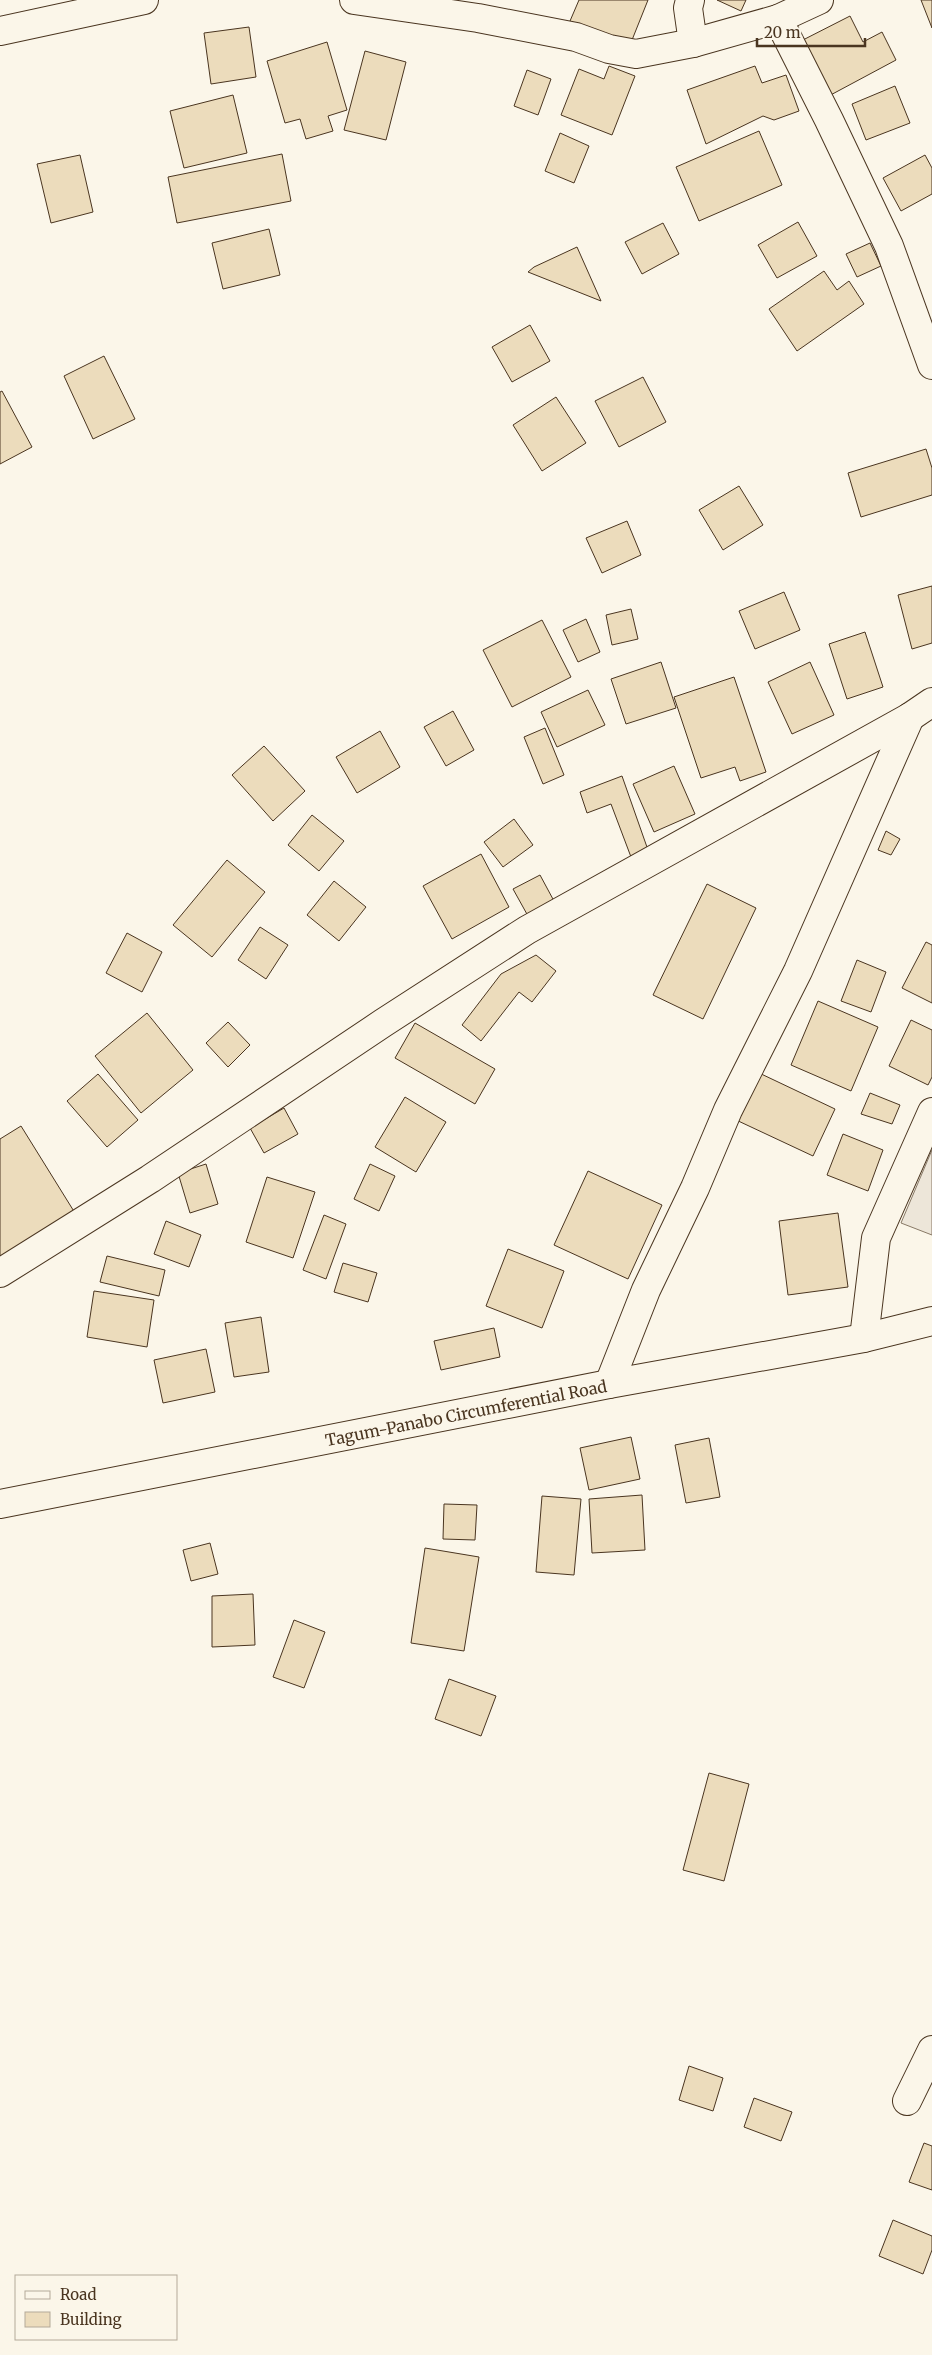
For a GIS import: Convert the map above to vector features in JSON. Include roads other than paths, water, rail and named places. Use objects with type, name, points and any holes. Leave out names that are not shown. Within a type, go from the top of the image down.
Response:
[{"type":"street","points":[[0,31],[144,0]]},
{"type":"street","points":[[354,0],[478,18],[576,37],[609,49],[636,54],[693,43],[778,19],[819,0]]},
{"type":"street","points":[[690,0],[688,8],[693,43]]},
{"type":"street","points":[[778,19],[829,120],[888,246],[932,364]]},
{"type":"street","points":[[0,1273],[150,1179],[383,1023],[527,930],[910,717],[932,702]]},
{"type":"street","points":[[609,1384],[646,1290],[695,1188],[728,1110],[798,971],[910,717]]},
{"type":"street","points":[[864,1338],[876,1238],[932,1112]]},
{"type":"street","name":"Tagum-Panabo Circumferential Road","points":[[0,1504],[609,1384],[864,1338],[932,1321]]},
{"type":"street","points":[[907,2101],[932,2050]]}]
